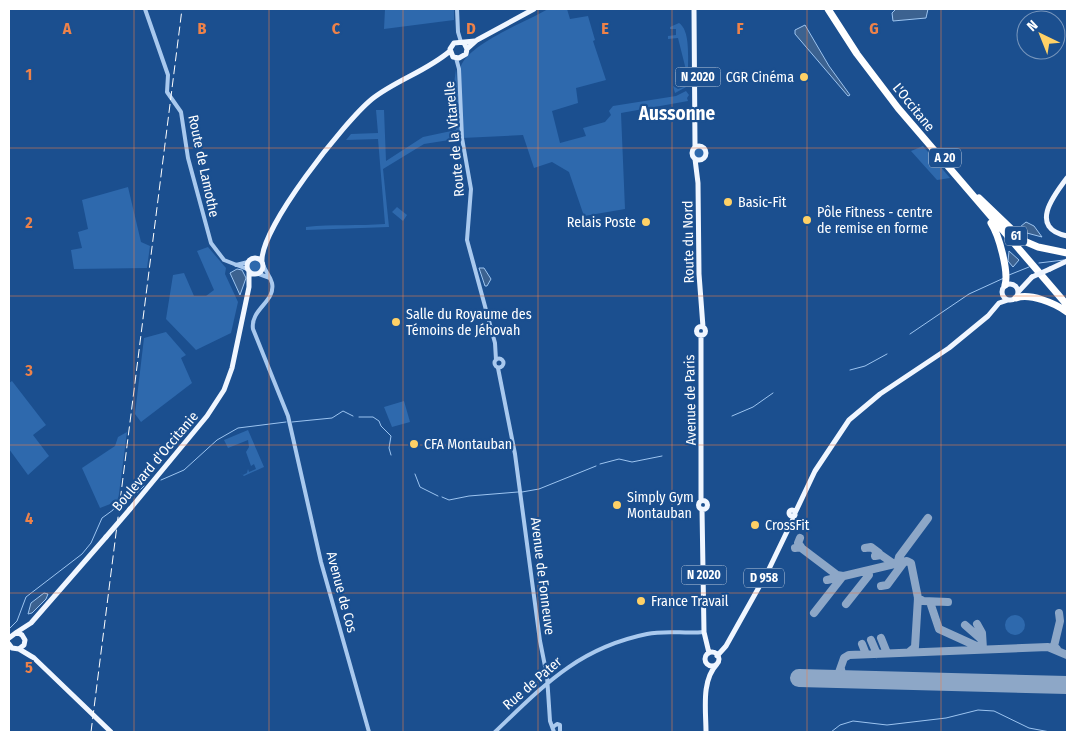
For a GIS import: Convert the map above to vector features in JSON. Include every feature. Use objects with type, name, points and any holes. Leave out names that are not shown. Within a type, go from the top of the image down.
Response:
[{"type":"highway","name":"L'Occitane","points":[[828,9],[871,73],[960,181],[1067,305]]},
{"type":"highway","name":"L'Occitane","points":[[833,9],[878,76],[1067,299]]},
{"type":"highway","name":"61","points":[[960,181],[996,232],[1007,278],[1005,286]]},
{"type":"highway","name":"61","points":[[978,196],[1024,241],[1038,247],[1067,253]]},
{"type":"highway","points":[[1017,295],[1046,302],[1067,312]]},
{"type":"main road","points":[[248,262],[255,258],[266,244],[299,186],[357,114],[383,90],[437,61],[455,56],[477,40],[534,9]]},
{"type":"main road","name":"N 2020","points":[[696,9],[698,146]]},
{"type":"main road","points":[[455,56],[452,44],[477,40]]},
{"type":"main road","points":[[460,42],[467,49]]},
{"type":"main road","name":"Route du Nord","points":[[698,183],[702,160],[706,153],[698,146],[691,154],[695,159],[698,183],[701,327]]},
{"type":"main road","points":[[695,159],[702,160]]},
{"type":"main road","points":[[1067,178],[1052,198],[1047,209],[1048,219],[1052,228],[1067,236]]},
{"type":"main road","points":[[255,258],[263,264],[266,244]]},
{"type":"main road","name":"Boulevard d'Occitanie","points":[[9,638],[31,623],[106,537],[221,396],[230,373],[249,288],[248,262]]},
{"type":"main road","points":[[1032,277],[1017,295],[1008,300],[1002,294],[1005,286],[1014,285],[1032,277],[1050,269],[1059,265],[1067,263]]},
{"type":"main road","name":"Boulevard d'Occitanie","points":[[249,288],[263,264]]},
{"type":"main road","points":[[248,271],[258,274]]},
{"type":"main road","points":[[1014,285],[1017,295]]},
{"type":"main road","name":"D 958","points":[[970,330],[1002,294]]},
{"type":"main road","name":"D 958","points":[[717,656],[726,646],[763,580],[818,465],[843,428],[890,388],[949,348],[988,316],[999,303],[1008,300]]},
{"type":"main road","name":"Avenue de Paris","points":[[701,327],[705,331],[701,335],[703,500],[698,505],[703,509],[704,523],[704,632]]},
{"type":"main road","name":"Boulevard d'Occitanie","points":[[14,650],[25,640],[31,623]]},
{"type":"main road","points":[[9,630],[16,632],[25,640],[34,658],[111,732]]},
{"type":"main road","name":"N 2020","points":[[704,632],[709,653]]},
{"type":"main road","points":[[9,644],[14,650],[34,658]]},
{"type":"main road","points":[[706,732],[708,678],[705,658],[709,653],[717,656],[717,664],[708,678]]},
{"type":"main road","points":[[707,664],[711,666],[717,664]]},
{"type":"street","name":"Route de Lamothe","points":[[145,9],[168,75],[168,92],[181,112],[188,158],[211,244],[220,257],[248,271]]},
{"type":"street","points":[[457,9],[460,42]]},
{"type":"street","name":"Route de la Vitarelle","points":[[455,56],[459,69],[462,138],[472,189],[467,240],[499,360]]},
{"type":"street","points":[[234,265],[248,262]]},
{"type":"street","points":[[263,264],[270,278]]},
{"type":"street","points":[[258,274],[270,278]]},
{"type":"street","name":"Avenue de Cos","points":[[270,278],[271,294],[258,309],[252,324],[288,416],[321,562],[369,732]]},
{"type":"street","points":[[499,360],[504,364],[500,368],[495,364],[499,360]]},
{"type":"street","name":"Avenue de Fonneuve","points":[[500,368],[515,454],[553,730]]},
{"type":"street","name":"Rue de Pater","points":[[495,732],[547,682],[562,670],[596,651],[618,642],[652,633],[704,632]]},
{"type":"street","points":[[550,718],[562,728],[560,732]]},
{"type":"street","name":"Avenue de Fonneuve","points":[[553,730],[557,724]]},
{"type":"shaded area","points":[[385,9],[454,9],[454,20],[384,29]]},
{"type":"shaded area","points":[[548,9],[567,9],[570,19],[588,16],[595,40],[593,41],[606,80],[576,88],[578,103],[552,111],[560,143],[586,136],[583,128],[605,122],[611,115],[609,111],[613,106],[676,96],[686,91],[689,95],[688,101],[621,113],[625,209],[584,216],[569,172],[552,162],[534,168],[523,135],[462,138],[424,144],[383,169],[389,227],[306,230],[306,227],[316,226],[385,224],[378,139],[346,140],[351,134],[378,133],[376,110],[384,110],[386,161],[423,137],[456,130],[454,84],[456,69],[461,130],[460,69],[464,60],[484,43]]},
{"type":"shaded area","points":[[896,9],[928,9],[926,18],[893,21],[892,13]]},
{"type":"shaded area","points":[[679,23],[683,26],[687,37],[688,69],[686,70],[678,38],[668,39],[668,36],[676,35],[676,29],[670,29],[670,27]]},
{"type":"shaded area","points":[[805,25],[829,66],[850,95],[848,96],[795,34],[795,30]]},
{"type":"shaded area","points":[[678,75],[687,76],[688,86],[675,93],[673,86],[678,89],[684,87],[684,78],[675,80]]},
{"type":"shaded area","points":[[923,146],[950,178],[937,180],[911,151]]},
{"type":"shaded area","points":[[699,147],[705,153],[699,159],[693,153]]},
{"type":"shaded area","points":[[128,187],[141,242],[150,246],[147,268],[74,269],[71,250],[82,248],[78,232],[88,229],[82,200]]},
{"type":"shaded area","points":[[397,207],[407,215],[403,221],[392,212]]},
{"type":"shaded area","points":[[1026,222],[1034,226],[1042,237],[1023,232],[1020,227]]},
{"type":"shaded area","points":[[208,247],[226,268],[225,274],[238,302],[231,333],[196,350],[166,319],[173,275],[184,273],[194,296],[206,296],[214,290],[197,251]]},
{"type":"shaded area","points":[[1009,251],[1019,260],[1013,267],[1008,261]]},
{"type":"shaded area","points":[[253,260],[257,260],[261,266],[257,272],[253,272],[249,268],[249,264]]},
{"type":"shaded area","points":[[479,268],[484,268],[491,279],[487,286],[485,286]]},
{"type":"shaded area","points":[[237,269],[242,270],[246,278],[240,295],[230,273]]},
{"type":"shaded area","points":[[166,332],[186,355],[181,358],[192,383],[141,422],[135,414],[144,338]]},
{"type":"shaded area","points":[[12,381],[46,425],[33,435],[49,456],[28,475],[9,449],[9,383]]},
{"type":"shaded area","points":[[404,401],[410,422],[392,427],[384,407]]},
{"type":"shaded area","points":[[248,430],[264,467],[244,476],[239,472],[243,475],[247,473],[248,469],[249,472],[256,469],[254,464],[251,466],[246,452],[249,447],[248,440],[228,448],[224,440]]},
{"type":"shaded area","points":[[127,432],[118,501],[100,508],[82,468],[115,446],[118,437]]},
{"type":"shaded area","points":[[44,593],[48,594],[46,599],[32,613],[28,614],[31,603]]},
{"type":"shaded area","points":[[1011,615],[1019,615],[1025,621],[1025,629],[1019,635],[1011,635],[1005,629],[1005,621]]},
{"type":"waterway","points":[[1039,263],[1064,260]]},
{"type":"waterway","points":[[1009,275],[1029,267]]},
{"type":"waterway","points":[[910,334],[969,294],[1004,278]]},
{"type":"waterway","points":[[850,370],[865,366],[887,354]]},
{"type":"waterway","points":[[732,416],[753,407],[773,393]]},
{"type":"waterway","points":[[292,422],[332,418],[343,411],[353,416]]},
{"type":"waterway","points":[[359,417],[373,417],[379,421],[381,426],[391,436],[389,448],[391,455]]},
{"type":"waterway","points":[[161,480],[184,470],[217,440],[238,428],[286,422]]},
{"type":"waterway","points":[[600,464],[619,459],[632,462],[662,456]]},
{"type":"waterway","points":[[522,492],[539,489],[596,466]]},
{"type":"waterway","points":[[415,474],[420,487],[438,496]]},
{"type":"waterway","points":[[10,628],[17,621],[26,597],[82,554],[91,543],[102,518],[113,510],[117,502],[128,502],[144,486]]},
{"type":"waterway","points":[[442,497],[449,500],[469,496],[518,492]]},
{"type":"waterway","points":[[831,732],[840,725],[853,721],[887,725],[946,718],[978,710],[994,711],[1029,728],[1050,732]]},
{"type":"taxiway","points":[[897,564],[899,557],[928,518]]},
{"type":"taxiway","points":[[800,538],[798,543],[801,547]]},
{"type":"taxiway","points":[[795,548],[800,547],[837,575],[843,576],[814,613]]},
{"type":"taxiway","points":[[865,548],[871,547],[879,553]]},
{"type":"taxiway","points":[[875,556],[881,555],[894,564]]},
{"type":"taxiway","points":[[827,580],[907,561],[911,563],[918,598],[915,647],[909,652]]},
{"type":"taxiway","points":[[881,586],[887,585],[904,562]]},
{"type":"taxiway","points":[[846,604],[869,575],[868,571]]},
{"type":"taxiway","points":[[918,598],[923,601],[948,602]]},
{"type":"taxiway","points":[[931,605],[939,629],[983,649],[982,633],[977,624]]},
{"type":"taxiway","points":[[1057,649],[1054,646],[1060,621],[1059,613]]},
{"type":"taxiway","points":[[965,625],[981,639],[982,643]]},
{"type":"taxiway","points":[[881,638],[887,653]]},
{"type":"taxiway","points":[[871,640],[877,654]]},
{"type":"taxiway","points":[[862,644],[866,654]]},
{"type":"taxiway","points":[[818,678],[832,678],[838,675],[844,658],[849,655],[1048,647],[1067,655]]},
{"type":"taxiway","points":[[841,669],[843,678],[857,679]]},
{"type":"taxiway","points":[[1057,684],[1067,684]]},
{"type":"runway","points":[[799,678],[1067,685]]},
{"type":"railway","points":[[91,732],[182,9]]},
{"type":"place","name":"CGR Cinéma","points":[[804,77]]},
{"type":"place","name":"Basic-Fit","points":[[728,202]]},
{"type":"place","name":"Pôle Fitness - centre de remise en forme","points":[[807,220]]},
{"type":"place","name":"Relais Poste","points":[[646,222]]},
{"type":"place","name":"Salle du Royaume des Témoins de Jéhovah","points":[[396,322]]},
{"type":"place","name":"CFA Montauban","points":[[414,444]]},
{"type":"place","name":"Simply Gym Montauban","points":[[617,505]]},
{"type":"place","name":"CrossFit","points":[[755,525]]},
{"type":"place","name":"France Travail","points":[[641,601]]},
{"type":"district","name":"Aussonne","points":[[677,113]]}]
